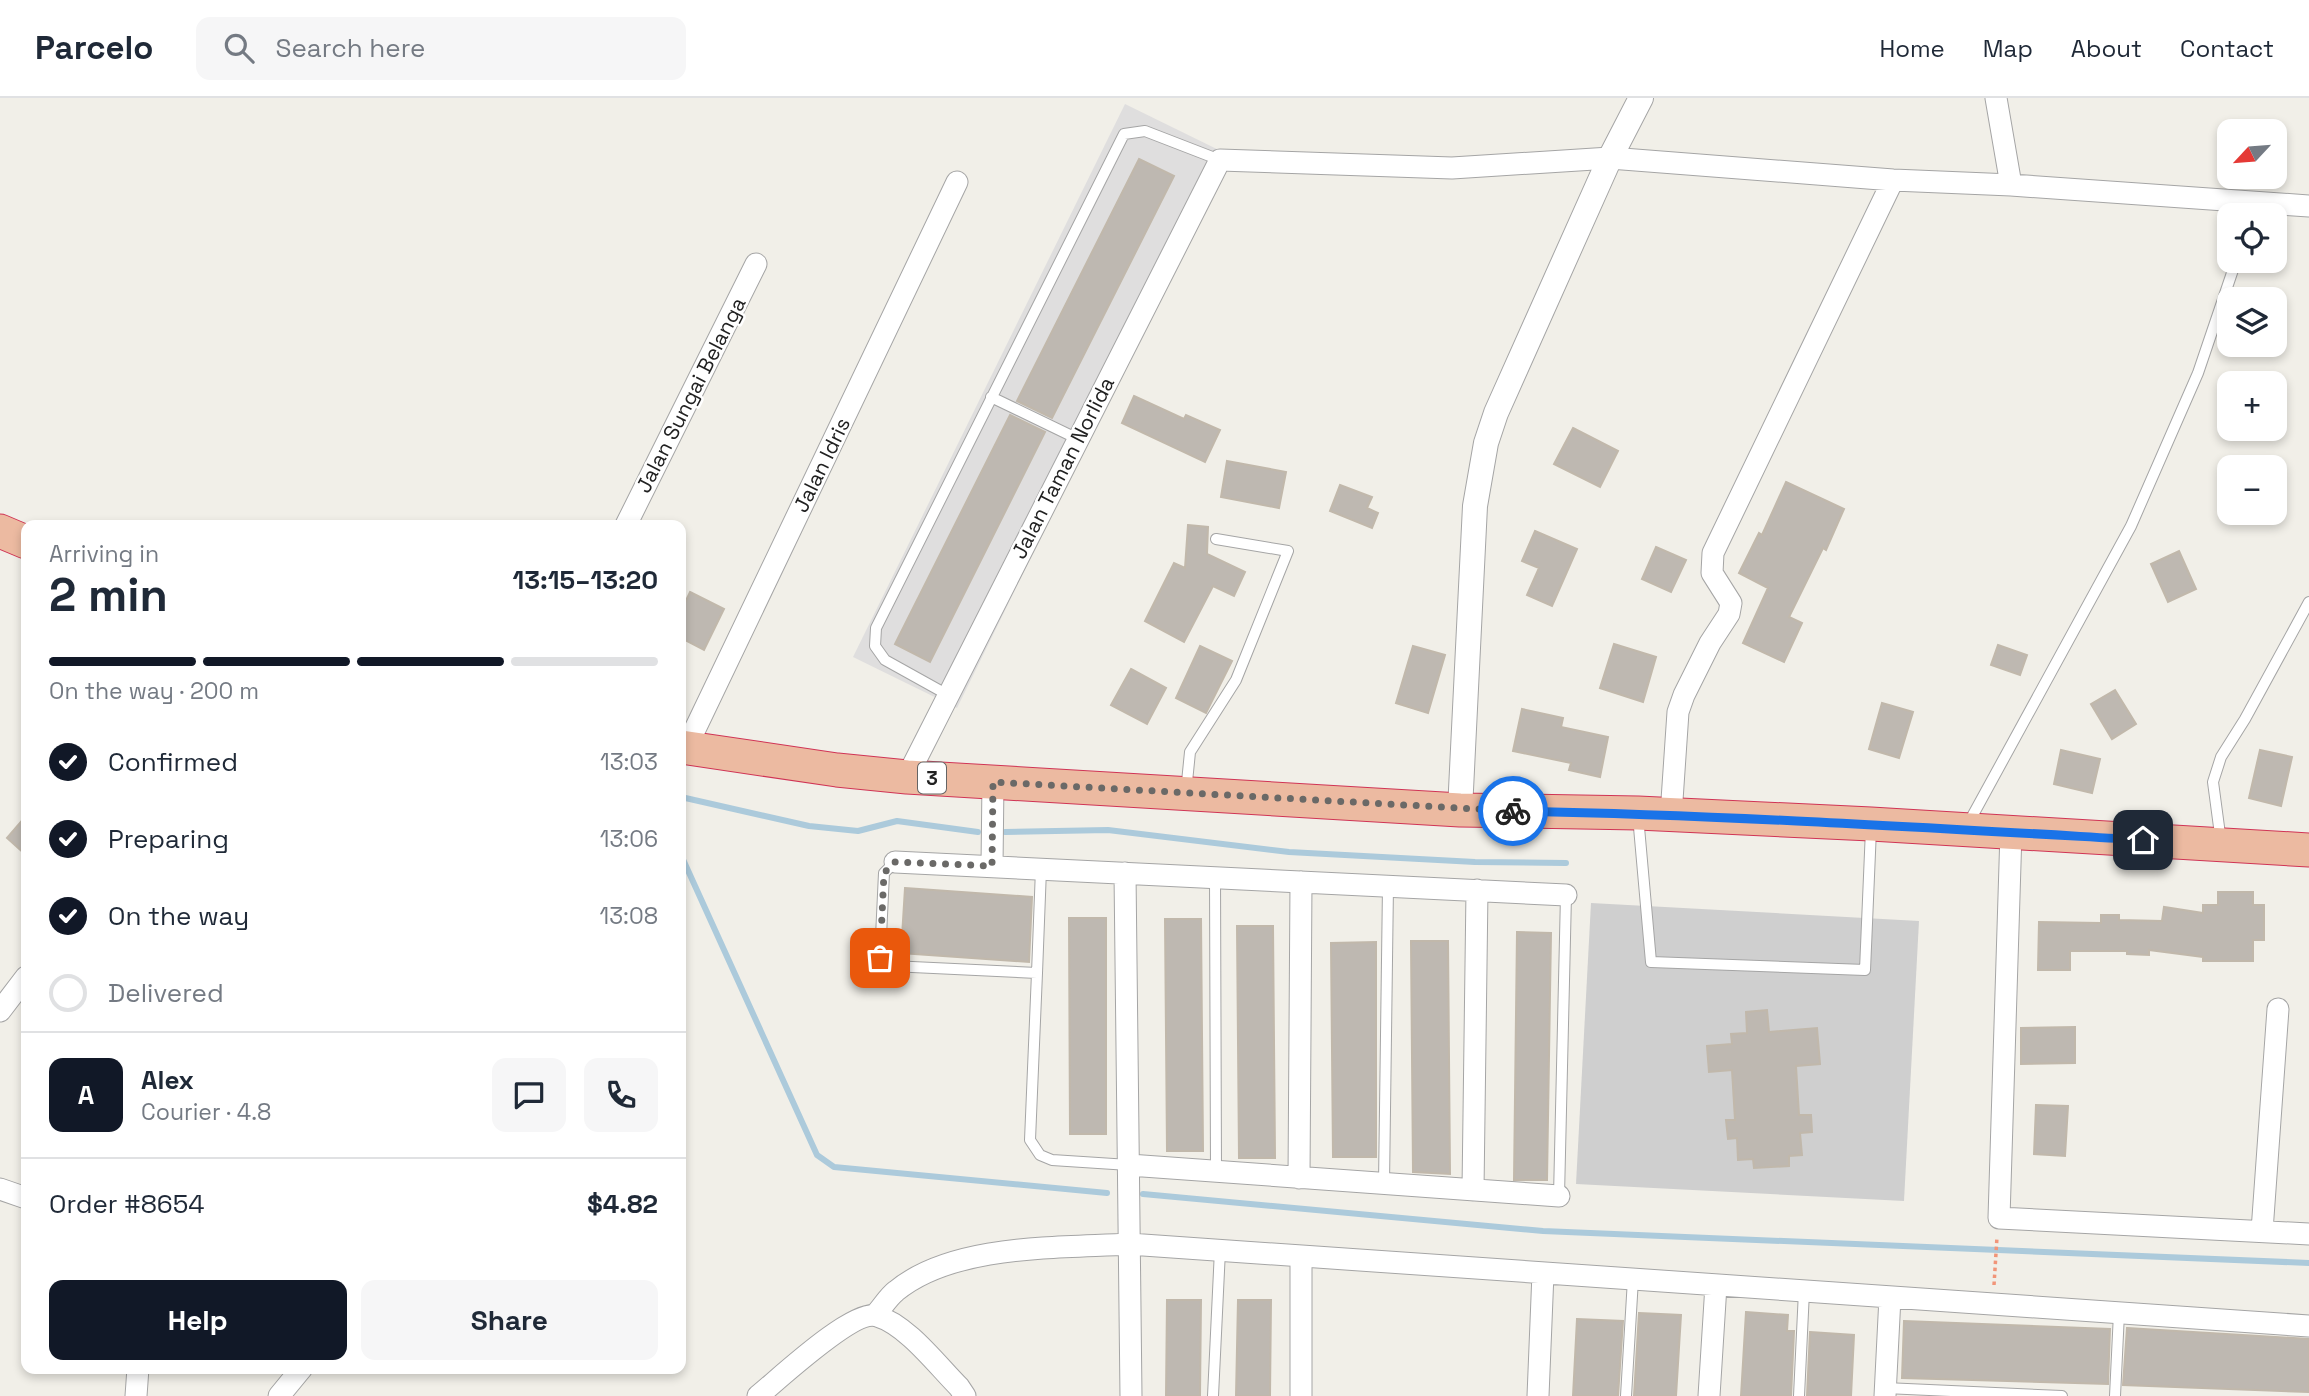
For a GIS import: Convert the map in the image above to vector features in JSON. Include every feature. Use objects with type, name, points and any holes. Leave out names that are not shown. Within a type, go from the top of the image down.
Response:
[{"type":"highway","name":"3","points":[[686,748],[907,777],[1460,810],[1638,813],[2309,850]]},
{"type":"street","points":[[1460,810],[1475,513],[1486,443],[1496,413],[1609,158],[1641,98]]},
{"type":"street","points":[[1996,98],[2011,185]]},
{"type":"street","points":[[1220,160],[1451,168],[1609,158],[1894,180],[2011,185],[2217,205]]},
{"type":"street","name":"Jalan Taman Norlida","points":[[907,777],[1220,160]]},
{"type":"street","points":[[1671,815],[1678,712],[1710,643],[1728,614],[1731,603],[1712,573],[1713,553],[1894,180]]},
{"type":"street","name":"Jalan Idris","points":[[686,744],[957,182]]},
{"type":"street","points":[[2287,207],[2309,206]]},
{"type":"street","name":"Jalan Sungai Belanga","points":[[629,520],[757,264]]},
{"type":"street","points":[[992,866],[993,782]]},
{"type":"street","points":[[2011,832],[1999,1217],[2309,1234]]},
{"type":"street","points":[[895,862],[1566,895]]},
{"type":"street","points":[[1125,873],[1131,1396]]},
{"type":"street","points":[[1299,1178],[1301,882]]},
{"type":"street","points":[[1473,1190],[1477,890]]},
{"type":"street","points":[[0,1011],[21,984]]},
{"type":"street","points":[[2262,1231],[2278,1009]]},
{"type":"street","points":[[1129,1165],[1559,1196]]},
{"type":"street","points":[[0,1189],[21,1196]]},
{"type":"street","points":[[876,1315],[895,1292],[918,1277],[969,1258],[1002,1251],[1129,1244],[2309,1326]]},
{"type":"street","points":[[1301,1256],[1301,1396]]},
{"type":"street","points":[[1538,1396],[1543,1273]]},
{"type":"street","points":[[1709,1396],[1716,1285]]},
{"type":"street","points":[[1885,1392],[1890,1297]]},
{"type":"street","points":[[758,1396],[843,1327],[865,1316],[876,1315],[899,1327],[965,1396]]},
{"type":"street","points":[[136,1396],[138,1374]]},
{"type":"street","points":[[279,1396],[297,1374]]},
{"type":"lane","points":[[948,695],[886,660],[875,646],[876,628],[1124,134],[1145,131],[1220,160]]},
{"type":"lane","points":[[1965,829],[2131,526],[2198,373],[2232,273]]},
{"type":"lane","points":[[991,397],[1078,439]]},
{"type":"lane","points":[[1186,793],[1190,752],[1236,680],[1287,551],[1216,540]]},
{"type":"lane","points":[[2222,845],[2213,782],[2221,757],[2245,719],[2309,602]]},
{"type":"lane","points":[[1638,813],[1651,962],[1866,970],[1871,824]]},
{"type":"lane","points":[[895,862],[884,873],[880,958],[891,966],[1037,973]]},
{"type":"lane","points":[[1041,869],[1030,1140],[1040,1155],[1052,1160],[1129,1165]]},
{"type":"lane","points":[[1214,877],[1216,1172]]},
{"type":"lane","points":[[1384,1184],[1388,886]]},
{"type":"lane","points":[[1559,1196],[1566,895]]},
{"type":"lane","points":[[1213,1396],[1220,1250]]},
{"type":"lane","points":[[1626,1396],[1633,1279]]},
{"type":"lane","points":[[1798,1396],[1804,1291]]},
{"type":"lane","points":[[2116,1396],[2119,1313]]},
{"type":"lane","points":[[1885,1392],[2062,1396]]},
{"type":"path","points":[[1993,1304],[1999,1217]]},
{"type":"shaded area","points":[[1125,104],[1229,155],[957,708],[853,657]]},
{"type":"shaded area","points":[[1591,903],[1919,921],[1904,1201],[1576,1184]]},
{"type":"building","points":[[1139,159],[1174,176],[1052,418],[1017,401]]},
{"type":"building","points":[[1134,396],[1184,419],[1186,415],[1220,430],[1205,462],[1122,423]]},
{"type":"building","points":[[1010,415],[1045,432],[930,662],[895,644]]},
{"type":"building","points":[[1573,428],[1618,451],[1600,487],[1554,464]]},
{"type":"building","points":[[1227,461],[1286,472],[1279,508],[1221,497]]},
{"type":"building","points":[[1786,482],[1844,509],[1826,550],[1823,548],[1789,617],[1802,623],[1784,662],[1743,643],[1768,588],[1739,573],[1759,533],[1762,535]]},
{"type":"building","points":[[1340,485],[1372,497],[1367,508],[1378,513],[1372,528],[1330,511]]},
{"type":"building","points":[[1188,525],[1208,527],[1207,554],[1245,572],[1234,596],[1213,586],[1184,642],[1145,621],[1174,563],[1185,568]]},
{"type":"building","points":[[1535,531],[1577,549],[1552,606],[1527,595],[1539,568],[1522,561]]},
{"type":"building","points":[[1656,547],[1686,560],[1671,592],[1642,579]]},
{"type":"building","points":[[2179,551],[2196,589],[2168,602],[2151,564]]},
{"type":"building","points":[[690,592],[724,609],[704,650],[686,641],[686,600]]},
{"type":"building","points":[[1614,644],[1656,657],[1643,702],[1600,688]]},
{"type":"building","points":[[1998,645],[2027,655],[2020,675],[1991,665]]},
{"type":"building","points":[[1200,646],[1232,661],[1206,713],[1176,698]]},
{"type":"building","points":[[1413,646],[1445,655],[1428,713],[1396,703]]},
{"type":"building","points":[[1131,669],[1166,688],[1147,724],[1111,705]]},
{"type":"building","points":[[2115,690],[2136,724],[2112,739],[2091,704]]},
{"type":"building","points":[[1882,703],[1913,712],[1899,758],[1869,749]]},
{"type":"building","points":[[1522,709],[1563,718],[1561,727],[1608,737],[1600,777],[1569,770],[1571,763],[1513,751]]},
{"type":"building","points":[[2061,750],[2100,759],[2092,793],[2054,784]]},
{"type":"building","points":[[2260,750],[2292,757],[2281,806],[2249,798]]},
{"type":"building","points":[[21,822],[21,851],[7,838]]},
{"type":"building","points":[[905,888],[1032,897],[1029,962],[901,953]]},
{"type":"building","points":[[2218,892],[2253,892],[2253,905],[2264,905],[2264,940],[2253,940],[2253,961],[2203,961],[2203,957],[2149,950],[2149,955],[2127,954],[2127,951],[2070,951],[2070,970],[2038,970],[2039,922],[2101,923],[2101,915],[2119,915],[2119,920],[2162,921],[2164,907],[2203,913],[2203,905],[2218,905]]},
{"type":"building","points":[[1069,918],[1106,918],[1106,1134],[1070,1134]]},
{"type":"building","points":[[1165,919],[1201,919],[1203,1151],[1167,1151]]},
{"type":"building","points":[[1237,926],[1273,926],[1275,1158],[1239,1158]]},
{"type":"building","points":[[1517,932],[1551,933],[1547,1180],[1514,1180]]},
{"type":"building","points":[[1411,941],[1448,941],[1450,1174],[1413,1172]]},
{"type":"building","points":[[1376,942],[1376,1157],[1333,1157],[1331,943]]},
{"type":"building","points":[[1767,1010],[1769,1032],[1817,1028],[1820,1064],[1796,1066],[1799,1115],[1811,1115],[1812,1132],[1800,1133],[1802,1155],[1789,1156],[1789,1166],[1754,1168],[1753,1159],[1738,1160],[1737,1138],[1728,1139],[1726,1120],[1735,1120],[1732,1070],[1709,1072],[1707,1046],[1732,1044],[1731,1034],[1747,1033],[1746,1012]]},
{"type":"building","points":[[2075,1027],[2075,1063],[2021,1064],[2021,1028]]},
{"type":"building","points":[[2036,1105],[2068,1106],[2065,1156],[2034,1154]]},
{"type":"building","points":[[1167,1300],[1201,1300],[1200,1396],[1166,1396]]},
{"type":"building","points":[[1238,1300],[1271,1300],[1270,1396],[1236,1396]]},
{"type":"building","points":[[1746,1312],[1788,1315],[1787,1331],[1794,1331],[1791,1396],[1741,1396]]},
{"type":"building","points":[[1639,1313],[1681,1315],[1676,1396],[1634,1396]]},
{"type":"building","points":[[1577,1319],[1623,1321],[1618,1396],[1573,1396]]},
{"type":"building","points":[[1904,1321],[2110,1329],[2108,1384],[1902,1378]]},
{"type":"building","points":[[2127,1328],[2309,1339],[2309,1392],[2123,1385]]},
{"type":"building","points":[[1810,1332],[1854,1335],[1851,1396],[1807,1396]]},
{"type":"waterway","points":[[686,798],[809,826],[858,831],[897,821],[978,832]]},
{"type":"waterway","points":[[1005,832],[1108,830],[1289,852],[1475,862],[1566,863]]},
{"type":"waterway","points":[[686,866],[817,1155],[834,1167],[1107,1193]]},
{"type":"waterway","points":[[1143,1194],[1543,1231],[2309,1263]]},
{"type":"way so far","points":[[880,958],[884,873],[895,862],[992,866],[993,782],[1513,811]]},
{"type":"route","points":[[1513,811],[1638,813],[2143,840]]}]
